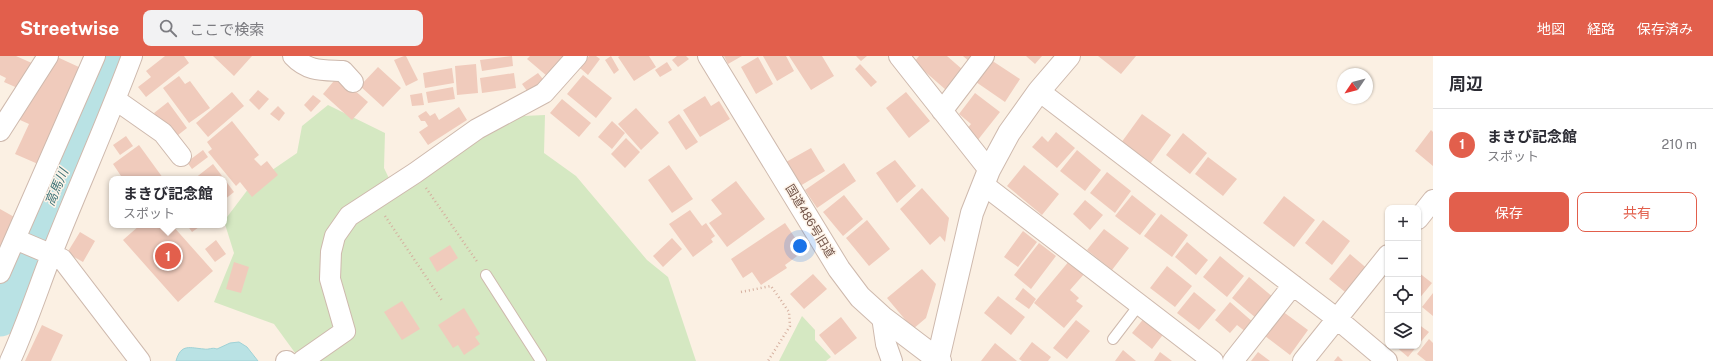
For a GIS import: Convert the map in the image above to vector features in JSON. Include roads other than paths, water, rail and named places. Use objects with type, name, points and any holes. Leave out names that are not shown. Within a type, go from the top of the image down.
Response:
[{"type":"street","points":[[0,131],[48,56]]},
{"type":"street","points":[[0,273],[19,241],[95,56]]},
{"type":"street","points":[[10,361],[23,333],[47,252],[116,100],[132,56]]},
{"type":"street","points":[[293,56],[299,63],[317,70],[343,71],[353,82]]},
{"type":"street","points":[[302,361],[345,331],[330,279],[331,252],[335,236],[349,216],[415,173],[477,129],[544,93],[578,56]]},
{"type":"street","name":"国道486号旧道","points":[[709,56],[839,269],[860,297],[882,317],[939,360]]},
{"type":"street","points":[[899,56],[942,111],[986,177],[1139,305],[1213,361]]},
{"type":"street","points":[[942,111],[984,56]]},
{"type":"street","points":[[939,360],[972,213],[986,177],[1009,133],[1039,90],[1069,56]]},
{"type":"street","points":[[1039,90],[1336,318],[1387,361]]},
{"type":"street","points":[[116,100],[163,133],[181,156]]},
{"type":"street","points":[[1421,215],[1433,200]]},
{"type":"street","points":[[19,241],[62,259],[140,361]]},
{"type":"street","points":[[1303,361],[1385,259]]},
{"type":"street","points":[[1233,361],[1292,285]]},
{"type":"street","points":[[882,317],[886,344],[892,361]]},
{"type":"lane","points":[[486,275],[541,361]]},
{"type":"lane","points":[[1112,339],[1139,305]]},
{"type":"water","points":[[239,342],[247,347],[258,361],[176,361],[178,355],[183,349],[217,349],[230,343]]},
{"type":"waterway","name":"高馬川","points":[[0,318],[112,56]]},
{"type":"place","name":"まきび記念館","points":[[168,256]]}]
